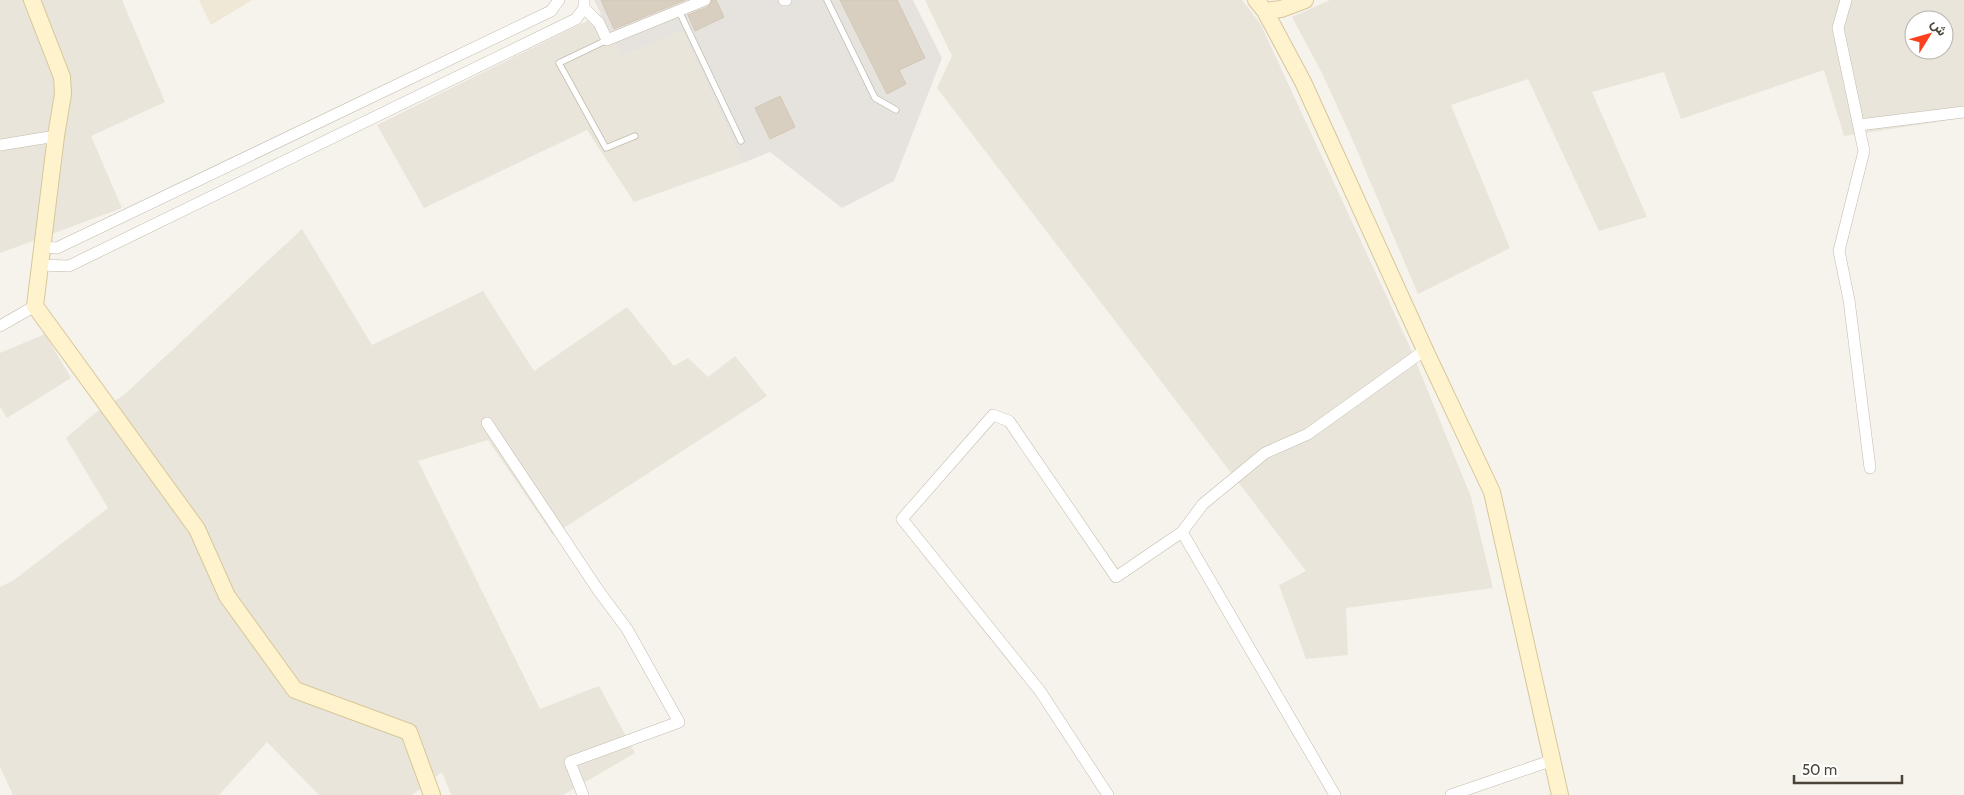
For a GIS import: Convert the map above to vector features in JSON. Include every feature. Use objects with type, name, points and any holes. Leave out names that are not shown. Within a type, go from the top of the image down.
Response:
[{"type":"street","points":[[32,0],[62,77],[64,94],[56,136],[35,306],[197,529],[226,596],[295,690],[409,732],[432,795]]},
{"type":"street","points":[[43,246],[57,248],[551,12],[559,0]]},
{"type":"street","points":[[40,265],[69,266],[576,19],[584,4],[599,23],[607,40],[705,0]]},
{"type":"street","points":[[1261,6],[1282,9],[1305,0]]},
{"type":"street","points":[[1846,0],[1838,28],[1864,151],[1839,251],[1849,300],[1870,468]]},
{"type":"street","points":[[1261,6],[1303,82],[1492,492],[1560,795]]},
{"type":"street","points":[[1859,125],[1964,112]]},
{"type":"street","points":[[0,145],[56,136]]},
{"type":"street","points":[[0,326],[35,306]]},
{"type":"street","points":[[1108,795],[1040,691],[902,519],[993,415],[1009,421],[1116,577],[1182,532],[1203,504],[1265,453],[1308,434],[1425,350]]},
{"type":"street","points":[[487,423],[593,582],[628,628],[679,722],[570,762],[583,795]]},
{"type":"street","points":[[1182,532],[1335,795]]},
{"type":"street","points":[[1451,795],[1553,760]]},
{"type":"lane","points":[[827,0],[875,98],[896,110]]},
{"type":"lane","points":[[679,11],[741,141]]},
{"type":"lane","points":[[607,40],[559,63],[606,148],[635,136]]},
{"type":"shaded area","points":[[0,0],[122,0],[165,102],[91,136],[122,208],[0,253]]},
{"type":"shaded area","points":[[199,0],[252,0],[211,25]]},
{"type":"shaded area","points":[[594,0],[913,0],[942,58],[894,181],[842,208],[770,152],[743,163],[682,31],[622,57]]},
{"type":"shaded area","points":[[925,0],[1242,0],[1260,23],[1410,347],[1471,497],[1493,588],[1346,608],[1348,655],[1306,659],[1279,585],[1306,571],[937,88],[952,56]]},
{"type":"shaded area","points":[[1330,0],[1964,0],[1964,118],[1844,136],[1824,70],[1681,119],[1664,72],[1592,92],[1647,217],[1599,231],[1528,79],[1451,105],[1510,248],[1418,294],[1322,73],[1292,17]]},
{"type":"shaded area","points":[[601,14],[622,57],[682,31],[743,163],[634,202],[587,130],[424,208],[377,125]]},
{"type":"shaded area","points":[[302,229],[372,345],[483,291],[534,371],[627,307],[674,366],[688,358],[708,377],[735,356],[767,396],[553,535],[488,440],[418,461],[540,709],[599,686],[635,753],[563,795],[451,795],[442,772],[412,795],[319,795],[267,742],[219,795],[13,795],[0,767],[0,587],[14,580],[108,508],[66,438],[94,414],[124,395]]},
{"type":"shaded area","points":[[45,334],[71,378],[7,418],[0,407],[0,353]]},
{"type":"building","points":[[601,0],[685,0],[614,29]]},
{"type":"building","points":[[712,0],[716,0],[724,17],[695,31],[688,15],[708,7]]},
{"type":"building","points":[[840,0],[897,0],[925,58],[899,70],[906,84],[887,94]]},
{"type":"building","points":[[780,96],[795,127],[770,139],[755,108]]}]
